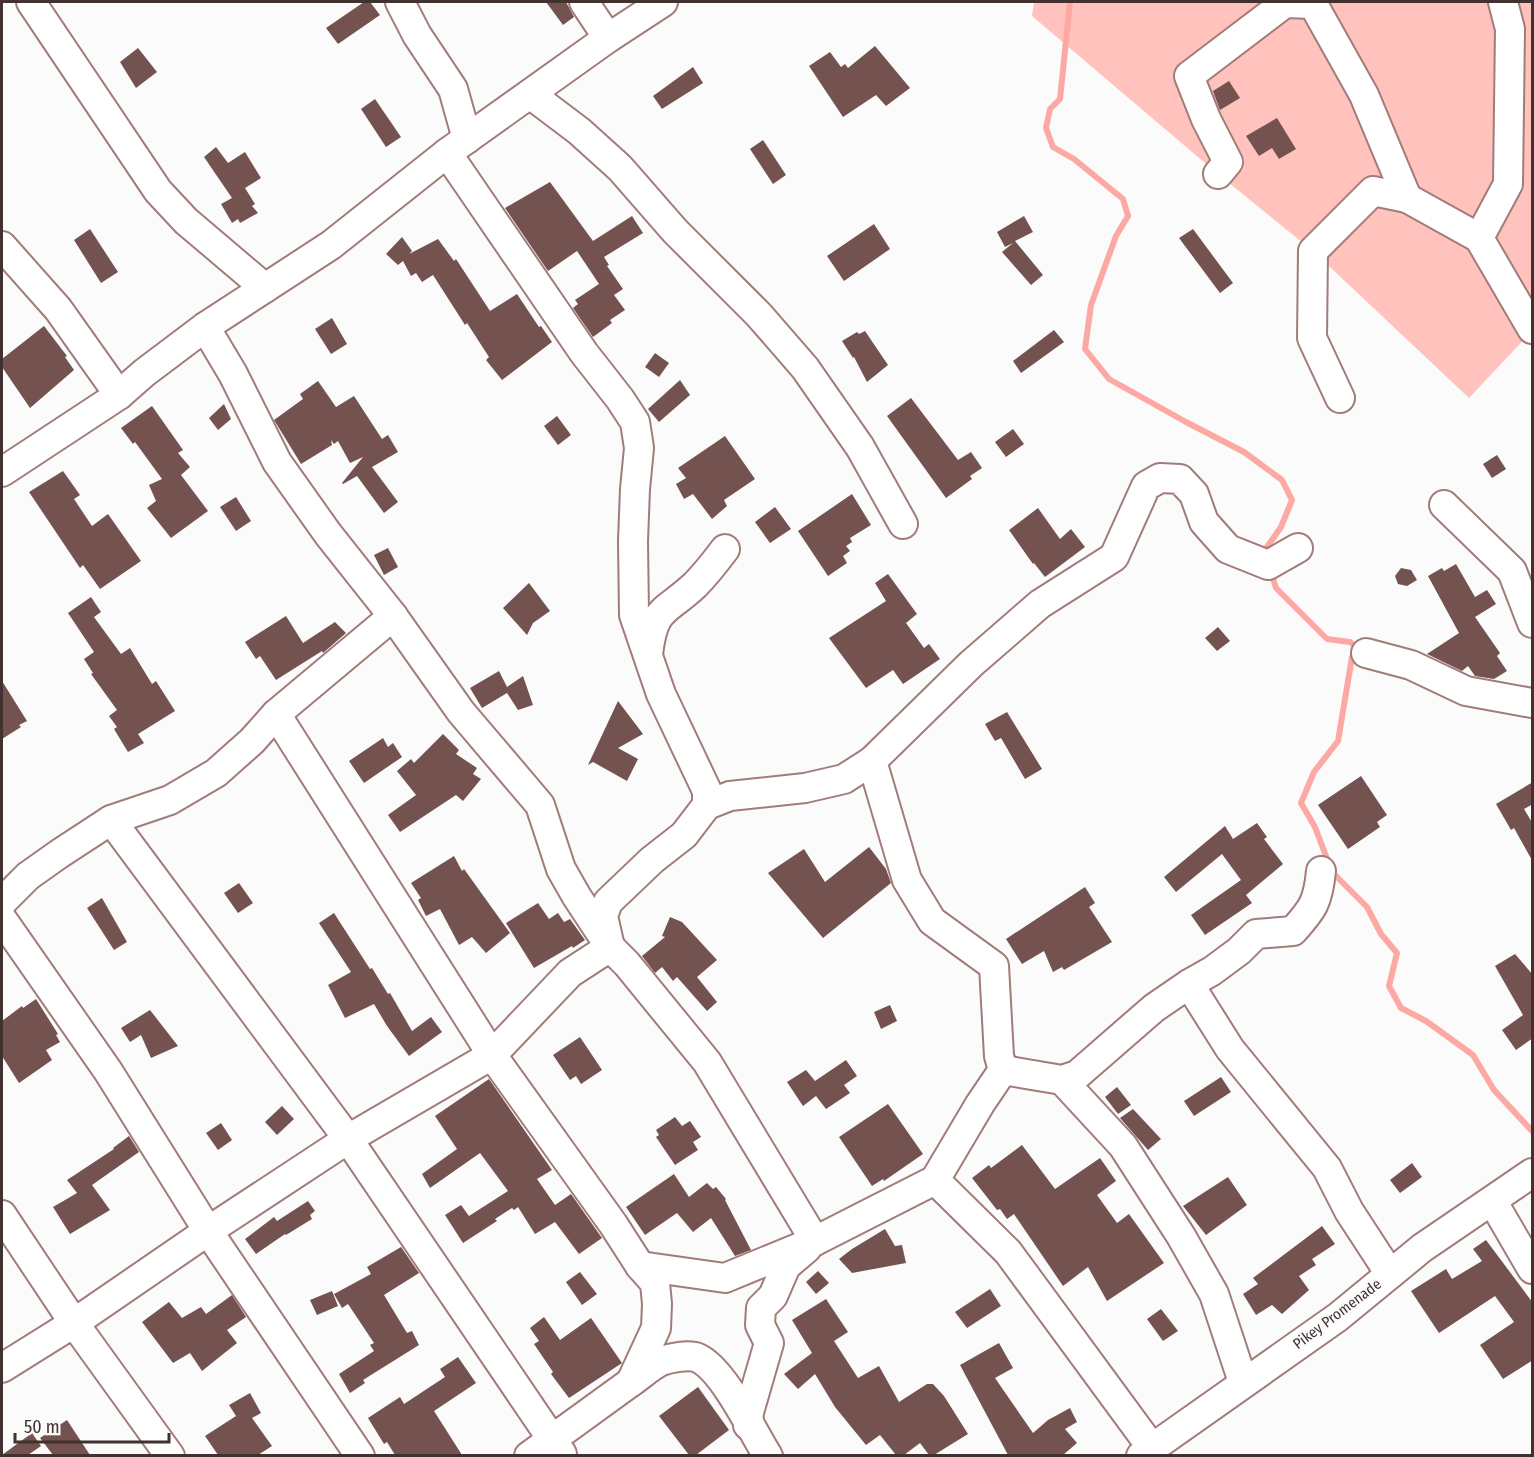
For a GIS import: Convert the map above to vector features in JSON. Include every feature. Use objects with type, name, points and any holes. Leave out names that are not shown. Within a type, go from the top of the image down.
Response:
[{"type":"street","points":[[32,2],[158,191],[186,221],[266,288]]},
{"type":"street","points":[[400,2],[417,35],[453,89],[457,146],[584,353],[635,422],[639,448],[633,530],[634,615],[661,694],[707,791],[707,805]]},
{"type":"street","points":[[584,2],[608,38]]},
{"type":"street","points":[[2,472],[119,395],[205,327],[332,245],[457,146],[608,38],[663,2]]},
{"type":"street","points":[[1479,238],[1508,184],[1510,29],[1503,2]]},
{"type":"street","points":[[1218,174],[1228,162],[1206,119],[1189,76],[1285,3],[1314,3],[1364,95],[1407,198]]},
{"type":"street","points":[[530,94],[579,131],[620,168],[675,231],[759,315],[805,368],[860,447],[903,524]]},
{"type":"street","points":[[1340,398],[1312,338],[1313,251],[1373,191],[1407,198],[1479,238],[1533,329]]},
{"type":"street","points":[[5,255],[58,309],[119,395]]},
{"type":"street","points":[[205,327],[277,462],[328,534],[393,616],[461,712],[540,805],[561,869],[610,947],[627,964],[707,1062],[815,1241]]},
{"type":"street","points":[[610,947],[603,916],[608,902],[652,860],[684,835],[707,805],[730,796],[805,788],[844,779],[872,761],[971,664],[1040,604],[1113,557],[1146,486],[1160,478],[1180,479],[1194,494],[1204,522],[1228,549],[1268,565],[1298,548]]},
{"type":"street","points":[[1444,505],[1512,571],[1533,623]]},
{"type":"street","points":[[648,654],[655,621],[664,608],[695,585],[725,549]]},
{"type":"street","points":[[2,902],[28,876],[111,820],[170,800],[216,773],[252,741],[276,714],[393,616]]},
{"type":"street","points":[[1366,653],[1411,665],[1466,691],[1533,703]]},
{"type":"street","points":[[276,714],[492,1055],[613,1224],[640,1266],[655,1283],[656,1328],[631,1383]]},
{"type":"street","points":[[640,1266],[724,1278],[815,1241],[935,1180],[1003,1070],[998,1046],[994,966],[932,921],[914,891],[908,880],[872,761]]},
{"type":"street","points":[[111,820],[348,1139],[558,1448]]},
{"type":"street","points":[[1003,1070],[1062,1080],[1077,1075],[1154,1008],[1212,971],[1257,934],[1293,932],[1307,916],[1318,898],[1321,871]]},
{"type":"street","points":[[2,919],[108,1071],[208,1231],[360,1455]]},
{"type":"street","points":[[2,1368],[74,1323],[348,1139],[492,1055],[570,973],[610,947]]},
{"type":"street","points":[[1189,984],[1230,1049],[1327,1168],[1349,1211],[1390,1274]]},
{"type":"street","points":[[1062,1080],[1123,1146],[1181,1236],[1214,1294],[1243,1382]]},
{"type":"street","name":"Pikey Promenade","points":[[1147,1451],[1338,1317],[1422,1248],[1533,1173]]},
{"type":"street","points":[[935,1180],[1008,1252],[1147,1451]]},
{"type":"street","points":[[1493,1202],[1533,1269]]},
{"type":"street","points":[[2,1215],[74,1323],[170,1455]]},
{"type":"street","points":[[748,1425],[749,1412],[769,1343],[760,1325],[761,1308],[773,1296],[786,1266],[815,1241]]},
{"type":"street","points":[[529,1455],[558,1448],[631,1383],[661,1361],[682,1357],[696,1357],[717,1375],[768,1455]]},
{"type":"shaded area","points":[[1034,2],[1532,2],[1532,331],[1469,398],[1313,251],[1218,174],[1032,16]]},
{"type":"building","points":[[364,2],[370,2],[380,15],[338,44],[326,28]]},
{"type":"building","points":[[546,2],[566,2],[574,17],[563,25]]},
{"type":"building","points":[[875,46],[910,88],[886,106],[876,95],[843,117],[809,66],[830,52],[841,67],[845,64],[848,68]]},
{"type":"building","points":[[138,48],[157,72],[136,88],[120,62]]},
{"type":"building","points":[[693,67],[703,83],[662,109],[653,96]]},
{"type":"building","points":[[1229,81],[1240,98],[1220,110],[1213,91]]},
{"type":"building","points":[[375,99],[401,137],[386,147],[361,109]]},
{"type":"building","points":[[1277,118],[1296,149],[1279,159],[1272,148],[1259,156],[1246,136]]},
{"type":"building","points":[[763,140],[786,175],[773,184],[750,149]]},
{"type":"building","points":[[216,147],[228,163],[245,152],[261,178],[245,188],[255,204],[252,206],[258,213],[240,223],[238,219],[232,223],[221,204],[232,198],[204,157]]},
{"type":"building","points":[[550,182],[593,241],[632,216],[643,233],[604,257],[609,265],[607,266],[623,289],[614,295],[625,310],[610,320],[612,323],[593,337],[573,308],[578,304],[575,300],[599,284],[577,251],[548,271],[505,208]]},
{"type":"building","points":[[1024,216],[1033,232],[1015,241],[1043,275],[1031,285],[1002,252],[1013,243],[1005,247],[997,232]]},
{"type":"building","points":[[874,224],[890,249],[844,281],[827,256]]},
{"type":"building","points":[[90,229],[118,272],[101,283],[74,240]]},
{"type":"building","points":[[1193,229],[1233,283],[1220,293],[1179,238]]},
{"type":"building","points":[[402,237],[412,251],[409,254],[438,239],[454,261],[456,259],[490,311],[517,294],[552,342],[502,380],[486,360],[489,357],[433,275],[422,282],[416,273],[411,276],[403,261],[398,265],[386,254]]},
{"type":"building","points":[[332,318],[347,344],[331,354],[315,329]]},
{"type":"building","points":[[44,326],[67,356],[65,357],[74,370],[30,408],[2,367],[2,359]]},
{"type":"building","points":[[1054,330],[1064,342],[1021,373],[1013,361]]},
{"type":"building","points":[[865,331],[888,365],[867,382],[854,357],[842,341],[857,332],[859,334]]},
{"type":"building","points":[[655,353],[669,363],[659,377],[645,367]]},
{"type":"building","points":[[680,380],[690,395],[659,422],[648,409]]},
{"type":"building","points":[[318,381],[336,407],[354,396],[382,439],[388,435],[398,452],[372,467],[398,502],[384,513],[357,476],[342,483],[363,457],[350,463],[338,441],[334,444],[331,440],[332,445],[301,464],[274,420],[303,399],[300,394]]},
{"type":"building","points":[[911,398],[958,460],[971,452],[982,468],[970,476],[972,479],[946,498],[887,416]]},
{"type":"building","points":[[224,404],[231,419],[218,430],[209,418]]},
{"type":"building","points":[[152,406],[183,450],[178,453],[190,467],[181,475],[208,511],[171,538],[147,508],[156,501],[149,485],[162,479],[135,442],[133,444],[121,428]]},
{"type":"building","points":[[557,416],[571,435],[558,445],[544,426]]},
{"type":"building","points":[[1013,429],[1024,444],[1006,457],[995,442]]},
{"type":"building","points":[[725,436],[755,479],[724,500],[727,506],[712,519],[693,494],[684,499],[676,484],[686,478],[678,468]]},
{"type":"building","points":[[1497,455],[1506,469],[1492,478],[1483,464]]},
{"type":"building","points":[[63,471],[80,495],[74,499],[92,526],[108,514],[141,561],[100,589],[83,565],[80,568],[29,492]]},
{"type":"building","points":[[852,494],[871,525],[850,538],[852,542],[846,546],[850,551],[843,556],[847,563],[828,576],[798,531]]},
{"type":"building","points":[[236,497],[251,521],[236,531],[220,507]]},
{"type":"building","points":[[775,507],[791,529],[770,543],[755,522]]},
{"type":"building","points":[[1038,508],[1060,539],[1071,529],[1085,547],[1045,577],[1009,530]]},
{"type":"building","points":[[388,548],[398,567],[384,575],[374,555]]},
{"type":"building","points":[[1456,564],[1475,597],[1487,590],[1496,604],[1475,617],[1500,653],[1497,656],[1507,671],[1494,679],[1475,676],[1468,666],[1462,671],[1427,654],[1459,633],[1428,576],[1442,568],[1444,571]]},
{"type":"building","points":[[1401,568],[1411,570],[1417,580],[1407,586],[1398,584],[1395,576]]},
{"type":"building","points":[[888,574],[917,614],[906,623],[924,648],[929,644],[940,659],[903,684],[893,670],[866,688],[829,638],[886,601],[875,583]]},
{"type":"building","points":[[529,583],[550,611],[533,623],[527,635],[503,608]]},
{"type":"building","points":[[91,597],[101,612],[94,617],[121,654],[130,648],[152,684],[156,681],[175,711],[138,734],[144,743],[128,752],[114,729],[117,727],[109,716],[117,710],[91,674],[93,673],[84,659],[94,652],[68,613]]},
{"type":"building","points":[[286,616],[303,643],[335,622],[346,633],[323,653],[322,651],[276,680],[260,656],[256,659],[245,642]]},
{"type":"building","points":[[1218,627],[1230,641],[1217,651],[1205,638]]},
{"type":"building","points":[[499,671],[507,687],[523,676],[533,705],[518,710],[507,693],[482,708],[470,688]]},
{"type":"building","points":[[2,681],[27,721],[2,739]]},
{"type":"building","points":[[618,701],[643,734],[618,748],[638,759],[627,781],[593,762],[588,765]]},
{"type":"building","points":[[1007,712],[1042,769],[1025,779],[1001,738],[995,741],[985,724]]},
{"type":"building","points":[[443,734],[459,750],[456,754],[477,768],[473,774],[481,779],[463,801],[456,795],[400,832],[388,815],[416,795],[397,771],[411,759],[414,763]]},
{"type":"building","points":[[383,738],[388,747],[393,743],[402,757],[364,783],[349,761]]},
{"type":"building","points":[[1361,776],[1387,815],[1377,822],[1380,827],[1348,849],[1318,805]]},
{"type":"building","points":[[1533,782],[1533,804],[1524,809],[1533,824],[1533,862],[1514,828],[1511,830],[1496,804]]},
{"type":"building","points":[[1257,823],[1267,837],[1264,839],[1283,864],[1246,895],[1252,903],[1205,935],[1191,915],[1241,880],[1222,854],[1176,892],[1164,877],[1225,826],[1233,839]]},
{"type":"building","points":[[869,847],[886,869],[891,883],[823,938],[768,873],[804,849],[825,882]]},
{"type":"building","points":[[454,856],[462,871],[464,869],[510,933],[486,953],[472,937],[459,945],[440,909],[426,916],[418,900],[421,898],[411,883]]},
{"type":"building","points":[[239,883],[253,903],[238,913],[224,893]]},
{"type":"building","points":[[1085,887],[1095,903],[1089,907],[1112,942],[1064,970],[1062,967],[1053,972],[1044,951],[1022,964],[1006,939]]},
{"type":"building","points":[[102,898],[127,942],[114,950],[87,908]]},
{"type":"building","points":[[538,903],[549,919],[558,913],[564,922],[570,919],[585,940],[534,968],[506,923]]},
{"type":"building","points":[[334,913],[370,969],[372,968],[388,994],[390,993],[412,1031],[431,1017],[442,1032],[409,1056],[374,1004],[345,1018],[328,985],[351,972],[319,923]]},
{"type":"building","points":[[670,917],[682,922],[717,960],[697,977],[717,1002],[707,1011],[677,977],[673,981],[662,967],[655,973],[642,956],[665,937],[662,936]]},
{"type":"building","points":[[1515,954],[1533,975],[1533,1038],[1516,1050],[1502,1030],[1523,1015],[1495,966]]},
{"type":"building","points":[[36,999],[58,1034],[56,1035],[60,1042],[46,1050],[52,1060],[19,1083],[2,1056],[2,1021]]},
{"type":"building","points":[[890,1005],[897,1021],[881,1029],[874,1012]]},
{"type":"building","points":[[150,1010],[178,1046],[151,1058],[141,1035],[130,1042],[121,1028]]},
{"type":"building","points":[[580,1037],[602,1070],[581,1084],[576,1076],[570,1080],[553,1055]]},
{"type":"building","points":[[846,1060],[857,1076],[844,1085],[850,1093],[826,1109],[816,1096],[803,1106],[787,1082],[806,1070],[815,1081]]},
{"type":"building","points":[[1221,1077],[1231,1092],[1194,1116],[1184,1101]]},
{"type":"building","points":[[489,1079],[552,1170],[537,1179],[555,1205],[571,1194],[602,1238],[579,1254],[555,1222],[535,1234],[518,1207],[514,1210],[512,1208],[495,1219],[497,1221],[463,1243],[445,1215],[461,1205],[469,1216],[508,1191],[480,1153],[430,1188],[422,1174],[457,1149],[435,1116]]},
{"type":"building","points":[[1117,1087],[1131,1105],[1118,1114],[1105,1097]]},
{"type":"building","points":[[888,1104],[923,1154],[884,1181],[883,1179],[872,1186],[839,1137]]},
{"type":"building","points":[[282,1106],[294,1119],[277,1135],[265,1122]]},
{"type":"building","points":[[1133,1109],[1161,1139],[1148,1150],[1120,1118]]},
{"type":"building","points":[[675,1117],[682,1126],[690,1121],[701,1137],[693,1142],[698,1150],[675,1165],[656,1137],[659,1135],[656,1130]]},
{"type":"building","points":[[221,1123],[232,1140],[218,1150],[206,1133]]},
{"type":"building","points":[[129,1136],[139,1152],[92,1185],[110,1210],[70,1234],[53,1207],[77,1193],[67,1180],[114,1149]]},
{"type":"building","points":[[1022,1145],[1055,1189],[1100,1158],[1116,1181],[1097,1195],[1117,1223],[1129,1214],[1164,1263],[1107,1301],[1088,1267],[1063,1286],[1014,1214],[1007,1219],[972,1178],[989,1165],[991,1168]]},
{"type":"building","points":[[1412,1163],[1422,1177],[1400,1193],[1390,1180]]},
{"type":"building","points":[[674,1174],[689,1197],[707,1183],[713,1189],[716,1187],[726,1199],[751,1250],[735,1256],[711,1218],[693,1232],[677,1213],[645,1235],[626,1207]]},
{"type":"building","points":[[1228,1177],[1247,1205],[1206,1235],[1183,1206]]},
{"type":"building","points":[[308,1201],[315,1211],[310,1215],[312,1219],[256,1254],[245,1239],[274,1217],[277,1221]]},
{"type":"building","points":[[1322,1226],[1335,1244],[1312,1259],[1316,1265],[1299,1276],[1309,1290],[1282,1314],[1272,1305],[1256,1315],[1243,1294],[1258,1284],[1253,1278]]},
{"type":"building","points":[[885,1229],[895,1246],[902,1245],[906,1263],[852,1273],[839,1259]]},
{"type":"building","points":[[1486,1240],[1533,1303],[1533,1360],[1503,1379],[1480,1345],[1514,1322],[1495,1296],[1439,1333],[1411,1291],[1446,1269],[1452,1279],[1482,1261],[1473,1249]]},
{"type":"building","points":[[401,1247],[419,1273],[384,1295],[407,1333],[412,1331],[419,1345],[363,1380],[365,1383],[350,1393],[339,1374],[374,1351],[370,1345],[374,1343],[348,1304],[342,1308],[334,1294],[371,1274],[367,1267]]},
{"type":"building","points":[[818,1271],[829,1283],[816,1294],[806,1282]]},
{"type":"building","points":[[580,1272],[597,1294],[582,1305],[566,1282]]},
{"type":"building","points":[[990,1289],[1001,1306],[967,1328],[955,1312]]},
{"type":"building","points":[[332,1291],[338,1306],[317,1315],[310,1300]]},
{"type":"building","points":[[232,1295],[246,1317],[227,1330],[237,1343],[202,1371],[190,1353],[173,1363],[142,1322],[169,1302],[182,1318],[201,1307],[206,1314]]},
{"type":"building","points":[[826,1299],[848,1332],[834,1341],[858,1378],[879,1366],[899,1402],[927,1384],[933,1384],[944,1396],[968,1434],[934,1455],[929,1455],[920,1443],[904,1455],[896,1455],[880,1435],[866,1445],[835,1407],[815,1374],[798,1389],[784,1374],[812,1353],[792,1320]]},
{"type":"building","points":[[1161,1309],[1178,1331],[1163,1341],[1147,1319]]},
{"type":"building","points":[[544,1317],[560,1340],[591,1318],[622,1363],[569,1398],[551,1374],[553,1372],[534,1344],[539,1341],[530,1328]]},
{"type":"building","points":[[999,1343],[1013,1368],[995,1378],[1033,1433],[1048,1420],[1070,1408],[1077,1422],[1065,1429],[1077,1443],[1063,1455],[1008,1455],[960,1365]]},
{"type":"building","points":[[458,1357],[476,1383],[434,1411],[462,1455],[395,1455],[387,1442],[384,1444],[368,1418],[400,1397],[404,1404],[445,1377],[440,1369]]},
{"type":"building","points":[[698,1387],[729,1430],[696,1455],[689,1455],[659,1416]]},
{"type":"building","points":[[250,1393],[261,1413],[252,1418],[272,1446],[258,1455],[218,1455],[205,1436],[236,1416],[229,1405]]},
{"type":"building","points":[[67,1420],[90,1455],[53,1455],[40,1438]]},
{"type":"building","points":[[32,1433],[41,1446],[28,1455],[2,1455]]},
{"type":"waterway","points":[[1070,2],[1060,99],[1050,109],[1046,128],[1053,147],[1074,159],[1123,199],[1128,216],[1116,236],[1091,305],[1085,349],[1109,379],[1244,452],[1282,480],[1292,500],[1281,527],[1267,547],[1266,557]]},
{"type":"waterway","points":[[1271,572],[1276,588],[1327,639],[1350,642],[1360,650]]},
{"type":"waterway","points":[[1359,655],[1352,657],[1338,741],[1314,772],[1301,803],[1315,827],[1332,872],[1367,907],[1381,934],[1397,953],[1389,986],[1401,1008],[1426,1021],[1473,1055],[1494,1090],[1532,1131]]}]
